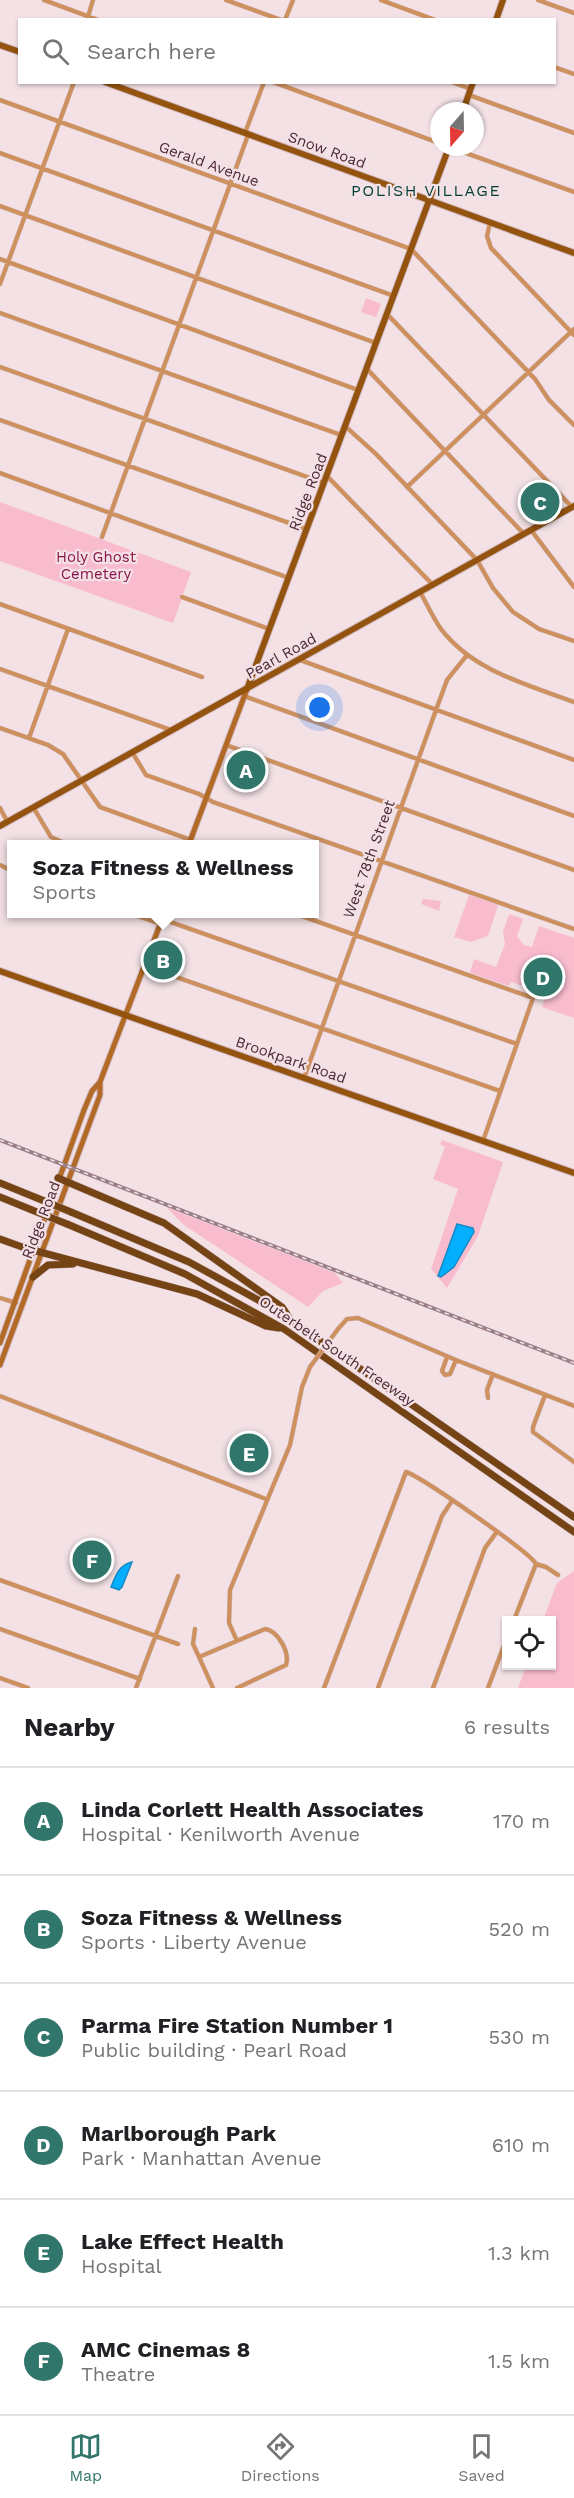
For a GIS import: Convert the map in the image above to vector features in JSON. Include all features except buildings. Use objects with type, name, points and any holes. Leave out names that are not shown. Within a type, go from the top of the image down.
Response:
[{"type":"highway","points":[[58,1178],[164,1223],[282,1307],[291,1321]]},
{"type":"highway","name":"Outerbelt South Freeway","points":[[0,1183],[189,1262],[291,1321],[574,1517]]},
{"type":"highway","name":"Outerbelt South Freeway","points":[[0,1197],[169,1266],[284,1329],[574,1532]]},
{"type":"highway","points":[[0,1239],[32,1250],[204,1296],[266,1326],[284,1329]]},
{"type":"highway","points":[[33,1277],[43,1268],[56,1262],[99,1267]]},
{"type":"main road","points":[[497,18],[503,0]]},
{"type":"main road","points":[[0,45],[18,51]]},
{"type":"main road","name":"Snow Road","points":[[110,84],[574,253]]},
{"type":"main road","name":"Ridge Road","points":[[191,840],[446,156]]},
{"type":"main road","name":"Pearl Road","points":[[0,826],[132,752],[245,693],[299,659],[573,507]]},
{"type":"main road","name":"Ridge Road","points":[[0,1365],[2,1345],[14,1302],[58,1178],[92,1091],[100,1082],[163,919]]},
{"type":"main road","name":"Brookpark Road","points":[[0,971],[574,1173]]},
{"type":"main road","name":"Ridge Road","points":[[2,1345],[33,1277],[100,1095],[100,1082]]},
{"type":"street","points":[[44,0],[87,18],[93,0]]},
{"type":"street","points":[[226,0],[276,18]]},
{"type":"street","points":[[286,18],[292,0]]},
{"type":"street","points":[[381,0],[430,18]]},
{"type":"street","points":[[538,0],[574,13]]},
{"type":"street","points":[[556,67],[574,74]]},
{"type":"street","points":[[0,284],[73,84]]},
{"type":"street","points":[[102,537],[231,184],[263,84]]},
{"type":"street","points":[[278,84],[430,140]]},
{"type":"street","points":[[471,89],[574,133]]},
{"type":"street","name":"Gerald Avenue","points":[[0,100],[411,249]]},
{"type":"street","points":[[0,153],[394,296]]},
{"type":"street","points":[[474,156],[574,192]]},
{"type":"street","points":[[0,206],[376,343]]},
{"type":"street","points":[[407,486],[528,370],[573,332],[491,248],[487,236],[490,222]]},
{"type":"street","points":[[411,249],[528,370],[549,400],[574,425]]},
{"type":"street","points":[[0,259],[358,390]]},
{"type":"street","points":[[0,313],[342,436]]},
{"type":"street","points":[[387,314],[573,507]]},
{"type":"street","points":[[0,367],[324,483]]},
{"type":"street","points":[[366,369],[524,534]]},
{"type":"street","points":[[0,420],[306,529]]},
{"type":"street","points":[[345,426],[407,486],[477,560],[493,588],[513,612],[539,629],[574,641]]},
{"type":"street","points":[[0,473],[289,578]]},
{"type":"street","points":[[327,476],[433,585]]},
{"type":"street","points":[[531,530],[574,587]]},
{"type":"street","points":[[420,592],[440,628],[467,655],[499,674],[574,702]]},
{"type":"street","points":[[182,597],[269,629]]},
{"type":"street","points":[[0,604],[202,677]]},
{"type":"street","points":[[28,738],[68,629]]},
{"type":"street","name":"West 78th Street","points":[[304,1078],[435,710],[447,680],[467,655]]},
{"type":"street","points":[[299,659],[574,760]]},
{"type":"street","points":[[0,669],[173,731]]},
{"type":"street","points":[[245,693],[574,816]]},
{"type":"street","points":[[0,728],[63,754],[101,808],[185,840]]},
{"type":"street","points":[[226,745],[574,870]]},
{"type":"street","points":[[132,752],[146,774],[206,799],[574,929]]},
{"type":"street","points":[[33,807],[49,835],[59,840]]},
{"type":"street","points":[[0,808],[7,822]]},
{"type":"street","points":[[308,918],[533,998],[483,1141]]},
{"type":"street","points":[[163,919],[517,1044]]},
{"type":"street","points":[[145,966],[500,1091]]},
{"type":"street","points":[[0,1298],[22,1305]]},
{"type":"street","points":[[237,1641],[230,1626],[228,1600],[290,1445],[302,1387],[310,1367],[345,1320],[355,1317],[447,1357],[574,1406]]},
{"type":"street","points":[[447,1357],[442,1371],[445,1375],[450,1374],[456,1360]]},
{"type":"street","points":[[488,1398],[487,1390],[493,1374]]},
{"type":"street","points":[[545,1395],[533,1431],[574,1462]]},
{"type":"street","points":[[0,1396],[267,1499]]},
{"type":"street","points":[[324,1688],[405,1472],[452,1501],[532,1558],[536,1564],[558,1575]]},
{"type":"street","points":[[378,1688],[442,1516],[452,1501]]},
{"type":"street","points":[[433,1688],[485,1548],[496,1533]]},
{"type":"street","points":[[516,1616],[536,1564]]},
{"type":"street","points":[[136,1688],[178,1576]]},
{"type":"street","points":[[0,1580],[178,1644]]},
{"type":"street","points":[[0,1629],[140,1679]]},
{"type":"street","points":[[195,1629],[193,1644],[213,1688]]},
{"type":"street","points":[[199,1657],[265,1629],[271,1630],[277,1635],[288,1659],[285,1665],[237,1688]]},
{"type":"street","points":[[488,1688],[502,1653]]},
{"type":"street","points":[[0,1678],[28,1688]]},
{"type":"green space","points":[[366,298],[381,304],[376,317],[361,312]]},
{"type":"green space","name":"Holy Ghost Cemetery","points":[[0,502],[191,572],[173,623],[0,561]]},
{"type":"green space","points":[[469,895],[498,905],[488,936],[471,942],[454,937]]},
{"type":"green space","points":[[423,899],[441,901],[439,911],[421,904]]},
{"type":"green space","points":[[509,914],[523,919],[517,936],[524,945],[532,947],[539,926],[574,938],[574,1018],[542,1007],[546,994],[511,982],[509,986],[470,973],[474,959],[496,967],[505,944],[503,932]]},
{"type":"green space","points":[[442,1140],[503,1162],[478,1236],[447,1288],[431,1269],[458,1189],[433,1179],[445,1147],[440,1144]],"holes":[[[454,1229],[474,1231],[454,1267],[441,1277],[438,1276]]]},
{"type":"green space","points":[[166,1207],[335,1273],[343,1283],[323,1291],[308,1307],[184,1225]]},
{"type":"green space","points":[[574,1571],[574,1688],[518,1688],[525,1670],[556,1670],[556,1616],[545,1616],[557,1583]]},
{"type":"water","points":[[457,1224],[473,1228],[474,1232],[454,1267],[441,1277],[438,1276]]},
{"type":"water","points":[[132,1562],[122,1587],[119,1590],[111,1587],[121,1568]]},
{"type":"railway","points":[[0,1140],[574,1363]]},
{"type":"place","name":"Parma Fire Station Number 1","points":[[540,502]]},
{"type":"place","name":"Linda Corlett Health Associates","points":[[246,770]]},
{"type":"place","name":"Soza Fitness & Wellness","points":[[163,960]]},
{"type":"place","name":"Marlborough Park","points":[[543,977]]},
{"type":"place","name":"Lake Effect Health","points":[[249,1453]]},
{"type":"place","name":"AMC Cinemas 8","points":[[92,1560]]},
{"type":"district","name":"POLISH VILLAGE","points":[[426,190]]}]
